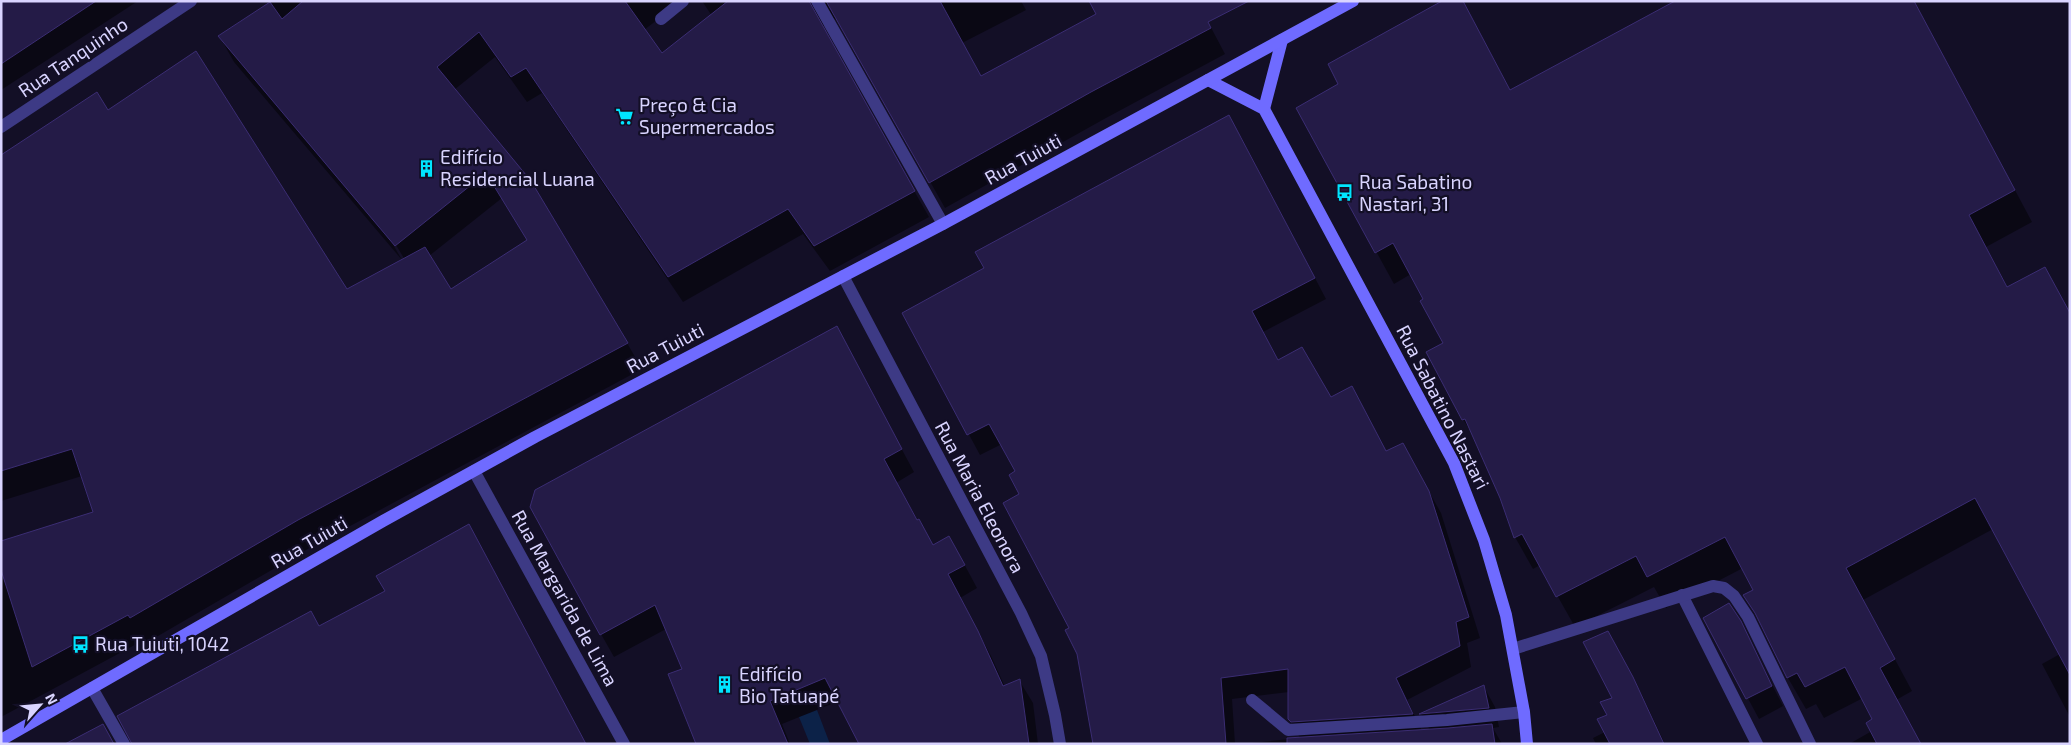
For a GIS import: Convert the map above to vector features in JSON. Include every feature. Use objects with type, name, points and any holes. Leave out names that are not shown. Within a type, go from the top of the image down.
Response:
[{"type":"street","name":"Rua Tanquinho","points":[[1,127],[191,1]]},
{"type":"street","points":[[661,19],[683,1]]},
{"type":"street","points":[[817,1],[943,224]]},
{"type":"street","name":"Rua Tuiuti","points":[[1,740],[474,471],[943,224],[1353,1]]},
{"type":"street","points":[[1208,80],[1264,110],[1282,40]]},
{"type":"street","name":"Rua Sabatino Nastari","points":[[1264,110],[1454,464],[1484,540],[1506,615],[1524,712],[1527,744]]},
{"type":"street","name":"Rua Maria Eleonora","points":[[842,276],[1016,604],[1041,656],[1056,715],[1060,744]]},
{"type":"street","name":"Rua Margarida de Lima","points":[[474,471],[624,744]]},
{"type":"street","points":[[1513,649],[1713,586],[1724,588],[1734,596],[1748,617],[1810,744]]},
{"type":"street","points":[[1682,595],[1757,744]]},
{"type":"street","points":[[92,688],[124,744]]},
{"type":"street","points":[[1252,700],[1288,730],[1447,720],[1524,712]]},
{"type":"water","points":[[817,710],[830,744],[810,744],[799,717]]},
{"type":"building","points":[[1,1],[96,1],[1,64]]},
{"type":"building","points":[[303,1],[625,1],[662,53],[728,1],[809,1],[915,191],[814,246],[788,209],[668,277],[526,68],[511,77],[479,32],[437,67],[531,181],[628,343],[298,520],[130,618],[128,615],[32,667],[1,570],[1,541],[93,512],[72,449],[1,471],[1,155],[97,92],[108,110],[196,51],[347,289],[425,247],[451,289],[527,240],[486,173],[395,246],[218,36],[270,2],[282,19]]},
{"type":"building","points":[[826,1],[940,1],[981,76],[1096,14],[1089,1],[1249,1],[1208,22],[1211,28],[1091,92],[929,183]]},
{"type":"building","points":[[1442,1],[1463,1],[1510,90],[1675,1],[1914,1],[2015,190],[1969,215],[2007,287],[2045,267],[2070,313],[2070,675],[1975,498],[1846,568],[1895,659],[1880,668],[1921,744],[1877,744],[1866,723],[1872,719],[1845,667],[1805,687],[1797,673],[1787,678],[1755,613],[1743,595],[1753,590],[1725,537],[1647,577],[1636,556],[1556,597],[1522,534],[1514,538],[1500,498],[1465,419],[1462,420],[1426,352],[1443,343],[1420,301],[1423,299],[1393,243],[1375,253],[1296,108],[1338,84],[1328,64]]},
{"type":"building","points":[[1229,115],[1315,278],[1252,311],[1278,360],[1302,347],[1331,397],[1352,386],[1386,451],[1403,443],[1429,491],[1469,617],[1456,622],[1460,646],[1396,678],[1413,714],[1291,722],[1288,719],[1288,669],[1221,678],[1226,744],[1093,744],[1077,654],[1065,630],[1069,628],[1003,503],[1019,494],[1009,475],[1015,471],[989,424],[967,435],[902,313],[984,268],[975,252]]},
{"type":"building","points":[[837,326],[902,449],[884,459],[917,520],[919,519],[933,545],[949,536],[965,565],[948,574],[978,631],[1003,686],[1020,679],[1029,744],[859,744],[825,678],[770,701],[788,744],[696,744],[668,674],[682,669],[655,605],[600,635],[530,507],[535,490]]},
{"type":"building","points":[[469,524],[586,744],[132,744],[117,716],[311,611],[319,626],[385,591],[376,576]]},
{"type":"building","points":[[1729,603],[1741,621],[1772,686],[1746,699],[1703,618]]},
{"type":"building","points":[[1608,631],[1633,677],[1664,744],[1610,744],[1597,719],[1607,715],[1600,702],[1612,698],[1583,642]]},
{"type":"building","points":[[1484,685],[1489,708],[1419,714]]},
{"type":"building","points":[[103,724],[114,744],[65,744]]},
{"type":"building","points":[[1492,724],[1495,744],[1287,744],[1287,738]]},
{"type":"place","name":"Preço & Cia Supermercados","points":[[625,116]]},
{"type":"place","name":"Edifício Residencial Luana","points":[[426,168]]},
{"type":"place","name":"Rua Sabatino Nastari, 31","points":[[1345,193]]},
{"type":"place","name":"Rua Tuiuti, 1042","points":[[81,644]]},
{"type":"place","name":"Edifício Bio Tatuapé","points":[[725,685]]}]
